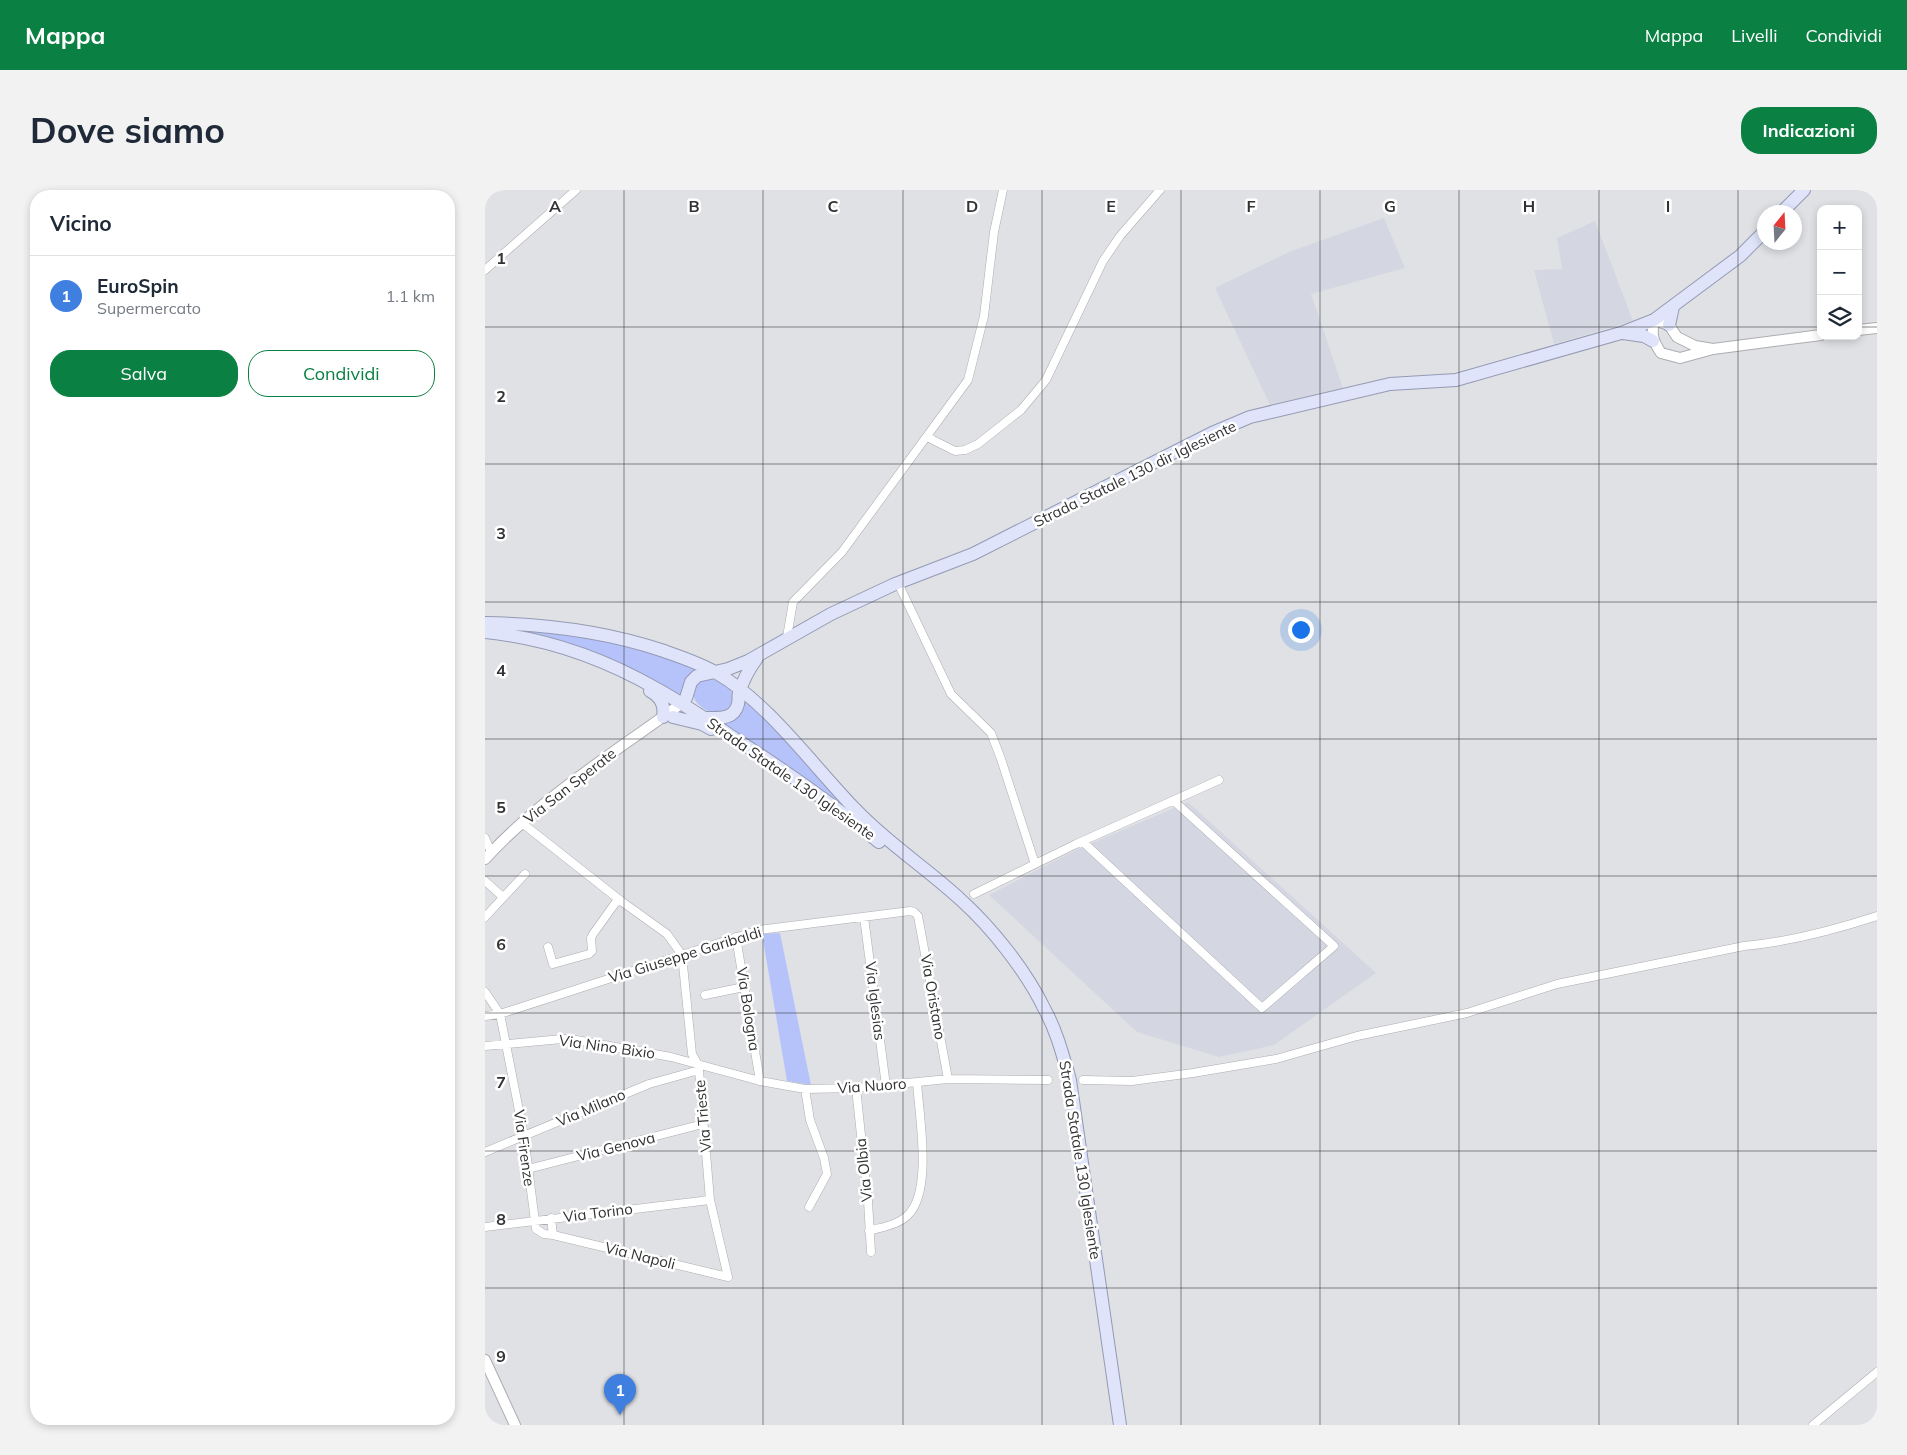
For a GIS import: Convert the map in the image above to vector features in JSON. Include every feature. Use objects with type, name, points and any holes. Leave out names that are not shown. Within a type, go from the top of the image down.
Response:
[{"type":"main road","points":[[1790,205],[1804,190]]},
{"type":"main road","name":"Strada Statale 130 dir Iglesiente","points":[[713,671],[728,669],[748,661],[787,637],[831,614],[898,583],[973,554],[1212,433],[1250,417],[1390,384],[1455,380],[1621,333],[1655,320],[1740,256],[1757,239]]},
{"type":"main road","points":[[1669,325],[1673,307]]},
{"type":"main road","points":[[1621,333],[1644,336],[1653,341]]},
{"type":"main road","name":"Strada Statale 130 Iglesiente","points":[[485,623],[573,628],[611,635],[671,653],[713,671],[741,689],[799,746],[858,813],[962,900],[1021,969],[1045,1009],[1061,1048],[1070,1080],[1120,1425]]},
{"type":"main road","name":"Strada Statale 130 Iglesiente","points":[[485,632],[536,642],[584,655],[637,678],[682,703],[821,796],[856,823],[956,905],[986,938],[1029,996],[1052,1043],[1061,1080],[1078,1173],[1114,1425]]},
{"type":"main road","name":"Strada Statale 130 dir Iglesiente","points":[[741,689],[747,671],[760,654]]},
{"type":"main road","points":[[682,703],[686,698],[693,679],[700,674],[713,671]]},
{"type":"main road","points":[[637,678],[639,684],[661,699],[665,718],[702,724],[731,742],[745,745]]},
{"type":"main road","points":[[705,718],[730,716],[737,707],[738,694],[741,689]]},
{"type":"street","points":[[485,270],[576,190]]},
{"type":"street","points":[[787,637],[793,602],[842,552],[968,380],[984,316],[994,232],[1003,190]]},
{"type":"street","points":[[927,438],[955,451],[965,450],[978,444],[1021,410],[1045,380],[1103,261],[1120,236],[1160,190]]},
{"type":"street","points":[[1713,349],[1695,346],[1677,337],[1669,325],[1655,320],[1652,333],[1653,341],[1661,353],[1680,358],[1713,349],[1817,336]]},
{"type":"street","points":[[1862,330],[1877,328]]},
{"type":"street","points":[[898,583],[951,694],[991,733],[1035,864]]},
{"type":"street","name":"Via San Sperate","points":[[488,856],[558,792],[665,718],[682,703]]},
{"type":"street","points":[[665,718],[705,718]]},
{"type":"street","points":[[974,894],[1219,780]]},
{"type":"street","points":[[1083,842],[1262,1008],[1334,946],[1174,801]]},
{"type":"street","points":[[522,823],[621,901],[667,934],[682,955]]},
{"type":"street","points":[[485,838],[488,856]]},
{"type":"street","points":[[485,917],[525,874]]},
{"type":"street","points":[[485,881],[503,897]]},
{"type":"street","points":[[547,947],[553,964],[589,954],[592,950],[591,938],[593,934],[616,902],[621,901]]},
{"type":"street","name":"Via Giuseppe Garibaldi","points":[[485,1016],[500,1014],[759,930],[910,910],[917,916]]},
{"type":"street","name":"Via Oristano","points":[[917,916],[947,1079]]},
{"type":"street","points":[[1083,1080],[1132,1081],[1276,1059],[1357,1036],[1467,1013],[1557,984],[1744,946],[1764,944],[1846,926],[1877,916]]},
{"type":"street","name":"Via Iglesias","points":[[865,917],[886,1086]]},
{"type":"street","name":"Via Bologna","points":[[736,937],[760,1081]]},
{"type":"street","name":"Via Trieste","points":[[682,955],[691,1054],[698,1067],[711,1200],[728,1277]]},
{"type":"street","points":[[705,995],[744,987]]},
{"type":"street","name":"Via Firenze","points":[[485,992],[500,1014],[524,1136],[533,1220]]},
{"type":"street","name":"Via Nino Bixio","points":[[485,1046],[562,1038],[671,1057],[698,1067]]},
{"type":"street","name":"Via Nuoro","points":[[698,1067],[805,1089],[886,1086],[947,1079],[1047,1080]]},
{"type":"street","name":"Via Milano","points":[[485,1152],[649,1084],[698,1067]]},
{"type":"street","points":[[869,1231],[899,1222],[909,1214],[920,1195],[923,1172],[917,1082]]},
{"type":"street","name":"Via Olbia","points":[[856,1088],[871,1252]]},
{"type":"street","points":[[805,1089],[810,1120],[824,1158],[827,1174],[809,1207]]},
{"type":"street","name":"Via Genova","points":[[528,1169],[703,1124]]},
{"type":"street","name":"Via Torino","points":[[485,1227],[711,1200]]},
{"type":"street","points":[[551,1218],[553,1235]]},
{"type":"street","name":"Via Napoli","points":[[533,1220],[535,1229],[544,1234],[728,1277]]},
{"type":"street","points":[[485,1360],[515,1425]]},
{"type":"street","points":[[1813,1425],[1877,1372]]},
{"type":"shaded area","points":[[1384,218],[1405,268],[1311,294],[1343,388],[1270,405],[1215,288],[1289,252]]},
{"type":"shaded area","points":[[1595,221],[1633,321],[1554,344],[1534,270],[1562,269],[1557,238]]},
{"type":"shaded area","points":[[489,627],[591,634],[702,669],[682,698],[635,673]]},
{"type":"shaded area","points":[[704,678],[723,684],[732,692],[732,704],[728,711],[713,714],[701,707],[694,698],[694,688]]},
{"type":"shaded area","points":[[744,696],[767,718],[852,815],[719,723]]},
{"type":"shaded area","points":[[1188,802],[1376,973],[1274,1045],[1219,1057],[1137,1032],[989,895],[1078,849]]},
{"type":"shaded area","points":[[780,933],[811,1085],[787,1081],[762,934]]},
{"type":"place","name":"EuroSpin","points":[[620,1415]]}]
